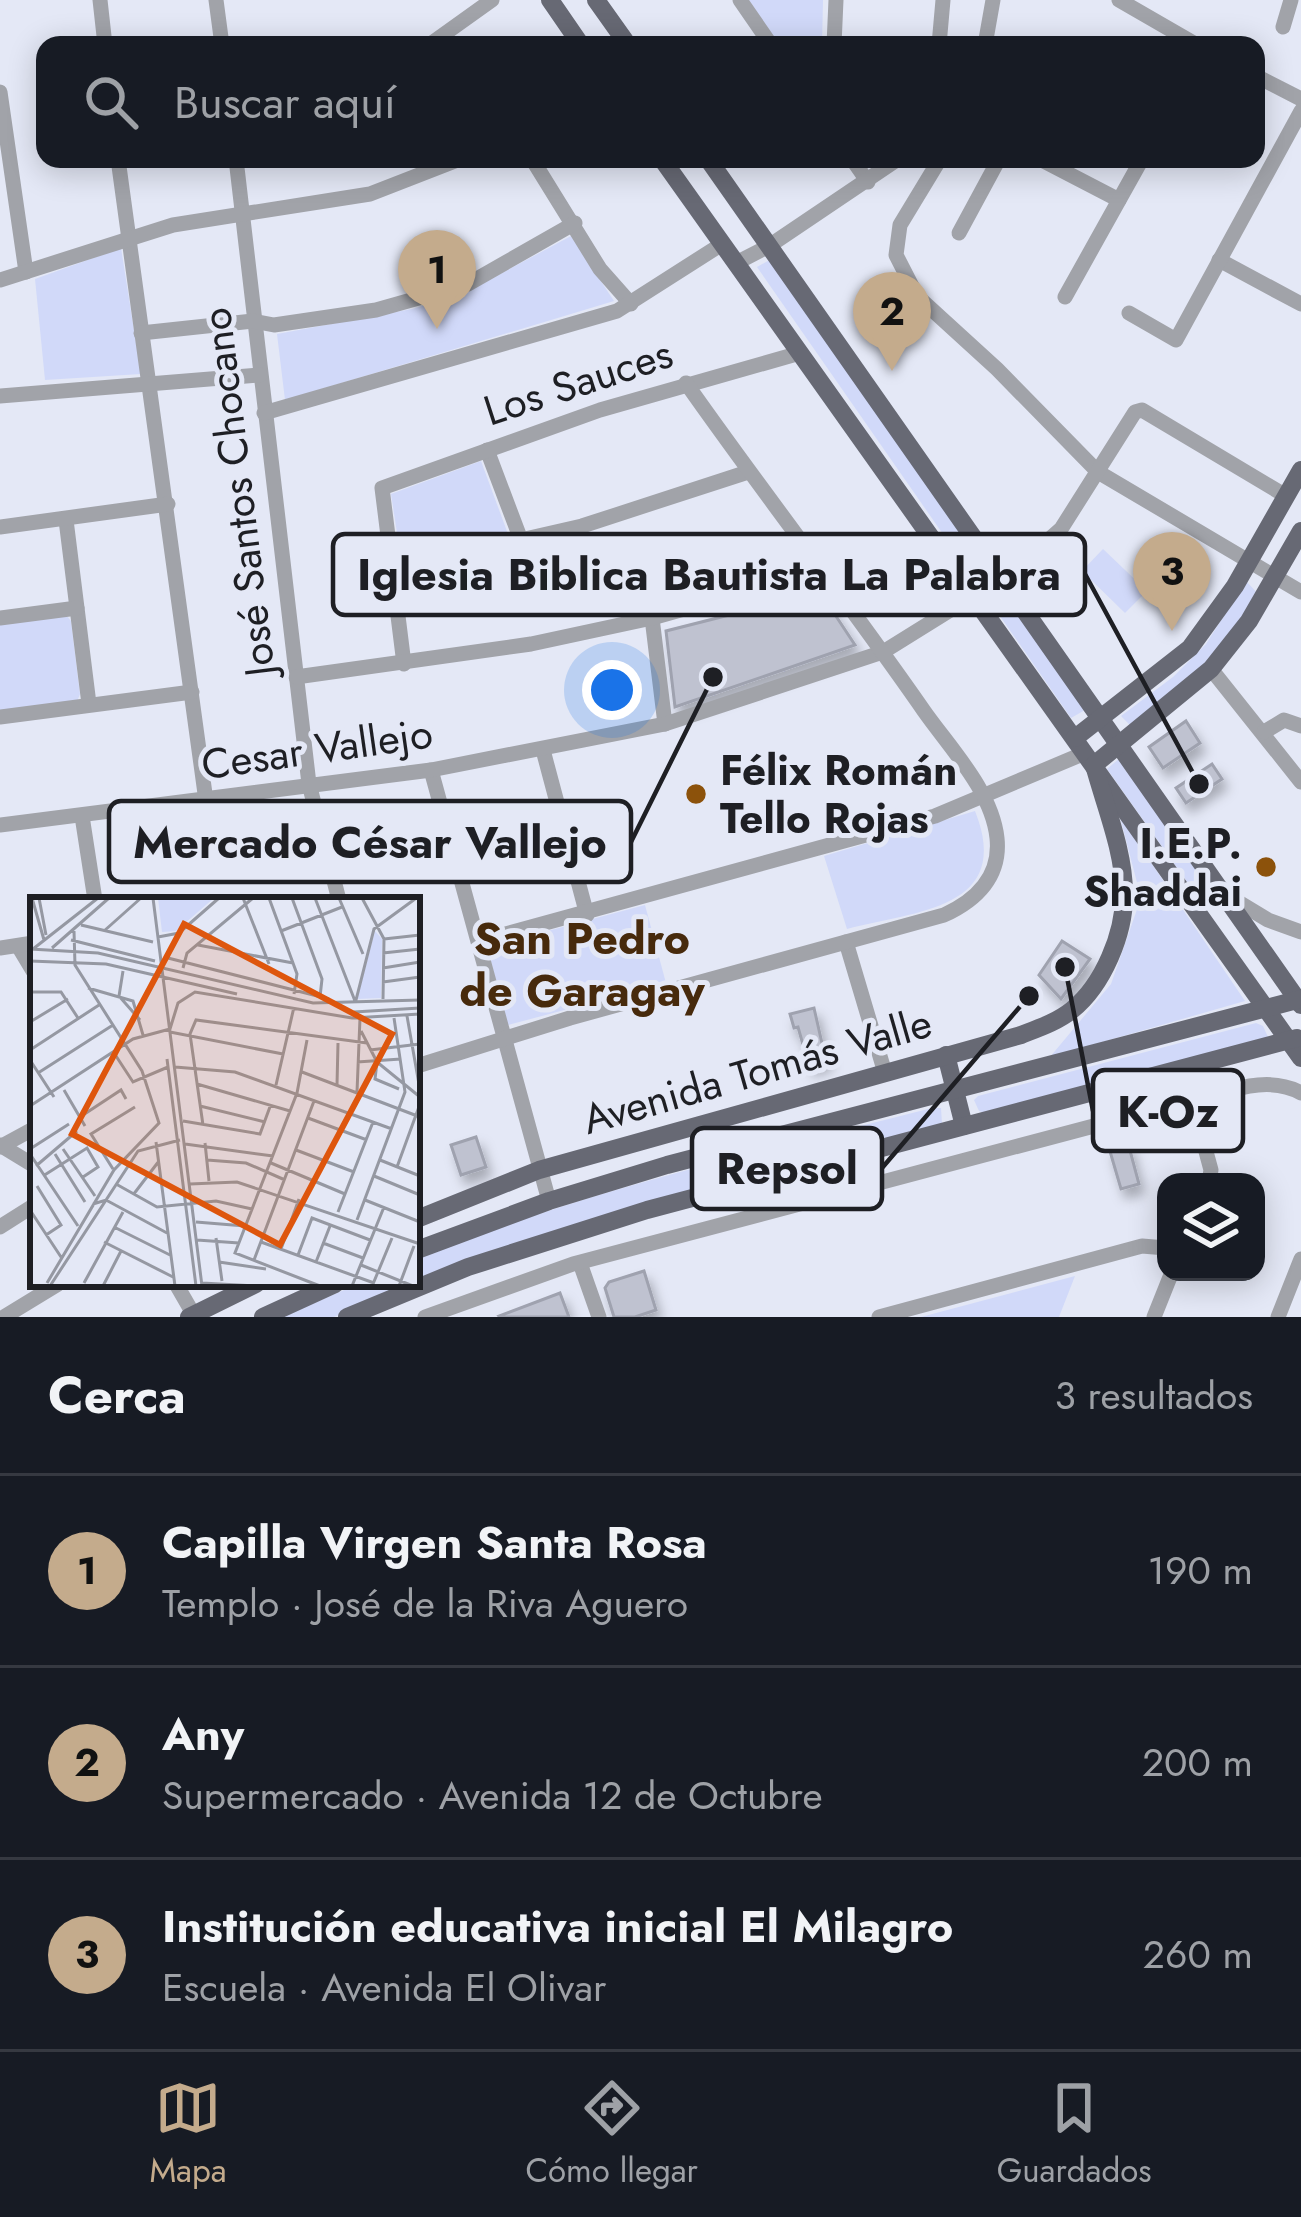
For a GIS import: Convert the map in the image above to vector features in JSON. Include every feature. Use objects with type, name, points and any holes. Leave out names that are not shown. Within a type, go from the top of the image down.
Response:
[{"type":"main road","points":[[550,0],[575,36]]},
{"type":"main road","points":[[596,0],[622,36]]},
{"type":"main road","points":[[668,168],[1266,1008],[1294,1038],[1301,1058]]},
{"type":"main road","points":[[714,168],[1300,1001]]},
{"type":"main road","points":[[1085,752],[1102,718],[1190,648],[1212,622],[1301,470]]},
{"type":"main road","points":[[1085,752],[1121,745],[1211,669],[1250,621],[1301,531]]},
{"type":"main road","name":"Avenida Tomás Valle","points":[[420,1218],[539,1170],[1021,1035],[1057,1019],[1088,996],[1123,918],[1124,890],[1085,752]]},
{"type":"main road","points":[[1199,912],[1225,894]]},
{"type":"main road","name":"Avenida Tomás Valle","points":[[420,1249],[549,1202],[742,1146],[1300,1001]]},
{"type":"main road","points":[[347,1317],[530,1245],[647,1210],[1294,1038]]},
{"type":"main road","points":[[946,1055],[964,1126]]},
{"type":"main road","points":[[734,1115],[742,1146]]},
{"type":"main road","points":[[193,1316],[250,1287]]},
{"type":"main road","points":[[263,1317],[328,1287]]},
{"type":"street","points":[[100,0],[104,36]]},
{"type":"street","points":[[216,0],[221,36]]},
{"type":"street","points":[[442,36],[492,0]]},
{"type":"street","points":[[740,0],[766,36]]},
{"type":"street","points":[[834,36],[836,0]]},
{"type":"street","points":[[940,36],[943,0]]},
{"type":"street","points":[[987,36],[993,0]]},
{"type":"street","points":[[1119,0],[1181,36]]},
{"type":"street","points":[[1265,81],[1301,99]]},
{"type":"street","points":[[0,92],[4,147],[26,272]]},
{"type":"street","points":[[1129,314],[1176,340],[1301,111]]},
{"type":"street","points":[[119,168],[206,801]]},
{"type":"street","name":"José Santos Chocano","points":[[237,168],[309,784],[338,897]]},
{"type":"street","points":[[0,280],[127,236],[370,194],[437,168]]},
{"type":"street","points":[[538,168],[600,268],[631,304]]},
{"type":"street","points":[[858,168],[868,182]]},
{"type":"street","points":[[736,263],[886,168]]},
{"type":"street","points":[[935,168],[900,226],[896,255],[917,296],[998,369],[1098,472],[1301,592]]},
{"type":"street","points":[[958,233],[994,168]]},
{"type":"street","points":[[1057,168],[1119,200]]},
{"type":"street","points":[[1065,297],[1137,168]]},
{"type":"street","points":[[141,333],[253,321],[274,325],[376,310],[467,284],[575,223]]},
{"type":"street","points":[[264,413],[631,304],[722,244]]},
{"type":"street","points":[[1219,260],[1301,304]]},
{"type":"street","name":"Los Sauces","points":[[392,560],[382,488],[686,383],[800,352]]},
{"type":"street","points":[[0,396],[260,375]]},
{"type":"street","points":[[420,1065],[944,915],[979,893],[996,861],[994,825],[984,798],[686,383]]},
{"type":"street","points":[[1004,579],[1061,529],[1135,412],[1142,410],[1286,496]]},
{"type":"street","points":[[487,451],[521,540]]},
{"type":"street","points":[[404,664],[392,560],[582,526],[748,472]]},
{"type":"street","points":[[0,527],[168,504]]},
{"type":"street","points":[[66,520],[89,704]]},
{"type":"street","points":[[296,677],[531,644],[652,618],[823,570]]},
{"type":"street","name":"Cesar Vallejo","points":[[0,826],[431,770],[665,724],[883,652],[974,596]]},
{"type":"street","points":[[0,618],[77,608]]},
{"type":"street","points":[[652,618],[665,724]]},
{"type":"street","points":[[1211,669],[1301,782]]},
{"type":"street","points":[[0,717],[192,692]]},
{"type":"street","points":[[1264,732],[1284,721],[1301,726]]},
{"type":"street","points":[[543,750],[587,915]]},
{"type":"street","points":[[480,941],[935,816],[1085,752]]},
{"type":"street","points":[[431,770],[549,1202]]},
{"type":"street","points":[[82,816],[95,897]]},
{"type":"street","points":[[1225,894],[1268,920],[1301,932]]},
{"type":"street","points":[[846,942],[885,1073]]},
{"type":"street","points":[[0,948],[26,944]]},
{"type":"street","points":[[425,1317],[580,1263],[1192,1100],[1263,1084],[1286,1085],[1301,1093]]},
{"type":"street","points":[[1192,1100],[1210,1173]]},
{"type":"street","points":[[0,1144],[30,1130]]},
{"type":"street","points":[[0,1144],[30,1163]]},
{"type":"street","points":[[0,1227],[30,1208]]},
{"type":"street","points":[[879,1317],[1142,1246],[1157,1247]]},
{"type":"street","points":[[1278,1317],[1301,1259]]},
{"type":"street","points":[[580,1263],[598,1317]]},
{"type":"street","points":[[1154,1317],[1168,1281]]},
{"type":"street","points":[[4,1317],[53,1287]]},
{"type":"street","points":[[178,1287],[193,1316]]},
{"type":"shaded area","points":[[749,0],[823,0],[822,36],[773,36]]},
{"type":"shaded area","points":[[571,236],[614,301],[285,400],[277,334],[412,309],[463,294]]},
{"type":"shaded area","points":[[121,248],[141,374],[45,380],[35,279]]},
{"type":"shaded area","points":[[773,258],[1085,710],[1071,718],[757,267]]},
{"type":"shaded area","points":[[481,461],[508,534],[400,552],[391,494]]},
{"type":"shaded area","points":[[1103,549],[1147,591],[1125,613],[1082,571]]},
{"type":"shaded area","points":[[1246,581],[1260,596],[1201,672],[1133,728],[1121,716],[1173,677],[1206,644]]},
{"type":"shaded area","points":[[66,615],[71,621],[80,694],[76,704],[0,712],[0,622]]},
{"type":"shaded area","points":[[1120,758],[1208,884],[1195,893],[1107,769]]},
{"type":"shaded area","points":[[975,811],[984,843],[981,868],[970,887],[928,910],[847,929],[824,856]]},
{"type":"shaded area","points":[[1120,817],[1245,1001],[1050,1057],[1111,984],[1141,898]]},
{"type":"shaded area","points":[[645,905],[666,983],[508,1025],[487,947]]},
{"type":"shaded area","points":[[1256,1023],[1268,1037],[988,1114],[979,1111],[974,1100],[978,1096]]},
{"type":"shaded area","points":[[941,1108],[942,1124],[420,1282],[420,1258],[543,1212],[672,1174]]},
{"type":"shaded area","points":[[1075,1276],[1059,1317],[921,1317]]},
{"type":"shaded area","points":[[351,1287],[406,1287],[334,1317],[282,1317]]},
{"type":"building","points":[[820,592],[855,645],[675,707],[666,631]]},
{"type":"building","points":[[1186,721],[1200,743],[1163,768],[1149,747]]},
{"type":"building","points":[[1212,764],[1222,779],[1186,803],[1176,788]]},
{"type":"building","points":[[1062,941],[1090,959],[1061,999],[1039,975]]},
{"type":"building","points":[[814,1008],[826,1061],[809,1066],[790,1014]]},
{"type":"building","points":[[476,1137],[486,1167],[461,1175],[451,1145]]},
{"type":"building","points":[[1128,1143],[1139,1184],[1121,1189],[1109,1148]]},
{"type":"building","points":[[644,1271],[656,1310],[614,1317],[605,1288],[609,1282]]},
{"type":"building","points":[[560,1293],[569,1317],[499,1316]]},
{"type":"place","name":"Capilla Virgen Santa Rosa","points":[[437,329]]},
{"type":"place","name":"Any","points":[[892,371]]},
{"type":"place","name":"Institución educativa inicial El Milagro","points":[[1172,631]]},
{"type":"place","name":"Mercado César Vallejo","points":[[713,677]]},
{"type":"place","name":"Iglesia Biblica Bautista La Palabra","points":[[1199,784]]},
{"type":"place","name":"Félix Román Tello Rojas","points":[[696,794]]},
{"type":"place","name":"I.E.P. Shaddai","points":[[1266,867]]},
{"type":"place","name":"K-Oz","points":[[1065,967]]},
{"type":"place","name":"Repsol","points":[[1029,996]]},
{"type":"district","name":"San Pedro de Garagay","points":[[582,964]]}]
